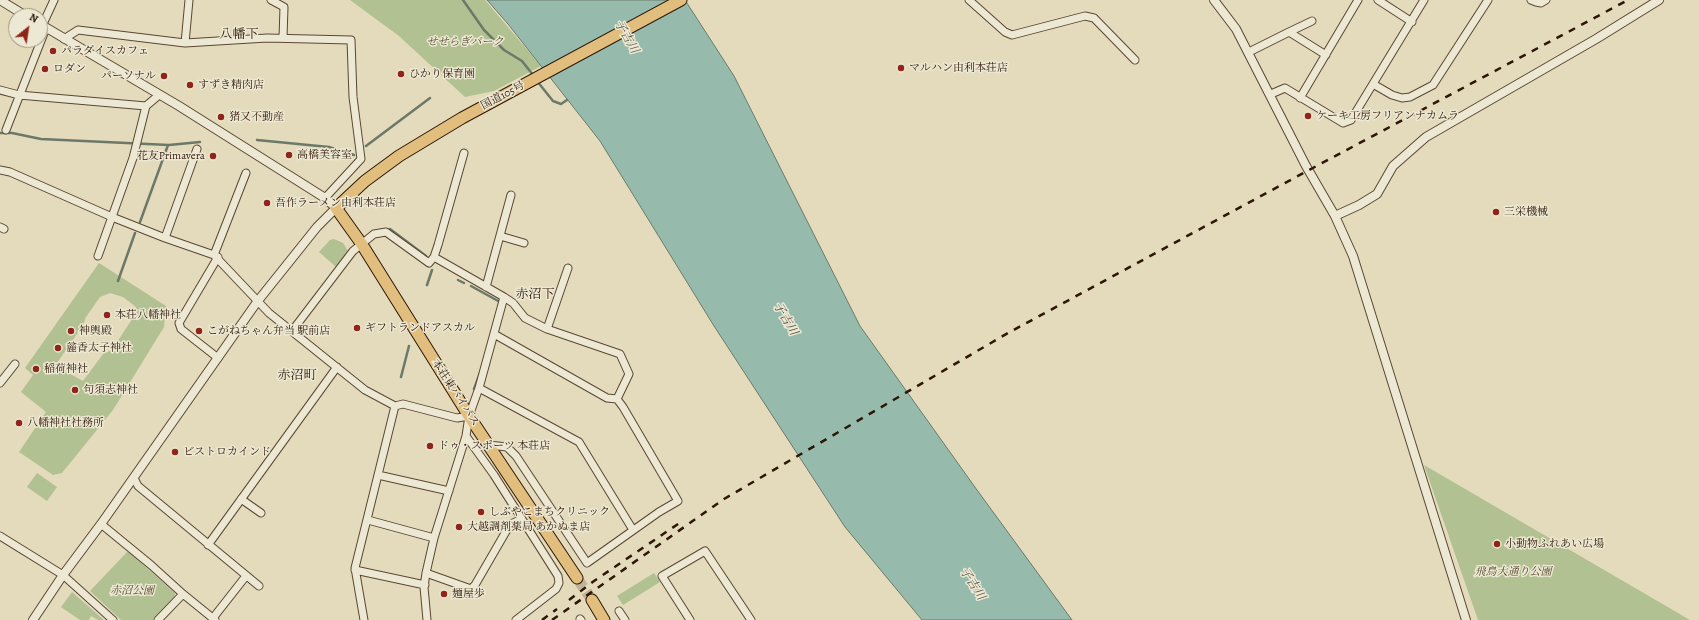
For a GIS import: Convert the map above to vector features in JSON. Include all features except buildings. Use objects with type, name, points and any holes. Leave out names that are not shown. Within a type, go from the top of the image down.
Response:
[{"type":"highway","name":"国道105号","points":[[336,208],[365,181],[399,156],[462,118],[681,0]]},
{"type":"highway","name":"本荘東バイパス","points":[[336,208],[361,243],[470,416],[576,578]]},
{"type":"highway","points":[[592,600],[604,620]]},
{"type":"street","points":[[0,0],[13,8]]},
{"type":"street","points":[[48,14],[54,0]]},
{"type":"street","points":[[185,43],[189,0]]},
{"type":"street","points":[[271,0],[284,7],[283,38]]},
{"type":"street","points":[[969,0],[1005,32],[1012,35],[1085,16],[1094,18],[1135,60]]},
{"type":"street","points":[[1214,0],[1236,29],[1249,52],[1306,166],[1335,216],[1353,256],[1466,620]]},
{"type":"street","points":[[1300,98],[1358,0]]},
{"type":"street","points":[[1378,0],[1412,22]]},
{"type":"street","points":[[1270,94],[1285,88],[1343,123],[1352,120],[1372,84],[1412,22],[1424,0]]},
{"type":"street","points":[[1372,84],[1392,95],[1402,98],[1410,96],[1433,85],[1488,0]]},
{"type":"street","points":[[1531,0],[1540,2],[1546,0]]},
{"type":"street","points":[[1335,216],[1359,205],[1377,194],[1393,166],[1426,137],[1596,39],[1659,0]]},
{"type":"street","points":[[1249,52],[1312,21]]},
{"type":"street","points":[[33,620],[63,574],[134,478],[257,302],[317,227],[336,208],[325,198],[159,95],[48,29]]},
{"type":"street","points":[[64,38],[78,30],[185,43],[283,38],[351,40],[353,97],[361,159],[325,198]]},
{"type":"street","points":[[1288,32],[1326,55]]},
{"type":"street","points":[[6,130],[35,48]]},
{"type":"street","points":[[0,90],[19,95],[146,106]]},
{"type":"street","points":[[98,256],[137,143],[146,106],[159,95]]},
{"type":"street","points":[[165,238],[197,149]]},
{"type":"street","points":[[292,331],[349,256],[361,243],[374,234],[386,232],[429,263],[434,257],[464,153]]},
{"type":"street","points":[[0,170],[10,172],[112,217],[216,256],[244,285],[257,302],[365,390],[395,406],[403,404],[457,418],[470,416]]},
{"type":"street","points":[[218,358],[181,329],[179,323],[216,256],[246,173]]},
{"type":"street","points":[[486,287],[511,195]]},
{"type":"street","points":[[500,236],[524,243]]},
{"type":"street","points":[[434,257],[513,303],[525,318],[547,329],[620,354],[629,374],[616,399]]},
{"type":"street","points":[[547,329],[568,268]]},
{"type":"street","points":[[427,620],[425,585],[426,573],[434,538],[466,436],[470,416],[480,388],[504,297]]},
{"type":"street","points":[[489,445],[507,447],[516,456],[587,563],[659,512],[678,501],[623,407],[616,399],[607,398],[494,334]]},
{"type":"street","points":[[0,383],[15,364]]},
{"type":"street","points":[[208,545],[337,367]]},
{"type":"street","points":[[480,388],[579,442],[633,530]]},
{"type":"street","points":[[364,620],[355,570],[395,406]]},
{"type":"street","points":[[466,436],[494,475],[558,576],[559,583],[556,589],[516,620]]},
{"type":"street","points":[[378,475],[449,491]]},
{"type":"street","points":[[134,478],[138,486],[259,586]]},
{"type":"street","points":[[241,498],[261,513]]},
{"type":"street","points":[[426,573],[471,589],[476,585],[508,528],[513,523],[522,519]]},
{"type":"street","points":[[368,520],[434,538]]},
{"type":"street","points":[[101,524],[214,619],[246,576]]},
{"type":"street","points":[[0,536],[63,574],[113,620]]},
{"type":"street","points":[[690,620],[662,576],[705,551],[751,620]]},
{"type":"street","points":[[355,570],[425,585]]},
{"type":"street","points":[[158,620],[183,594]]},
{"type":"street","points":[[619,611],[625,620]]},
{"type":"green space","name":"せせらぎパーク","points":[[350,0],[485,0],[541,66],[494,91],[465,97],[399,36]]},
{"type":"green space","points":[[334,239],[343,243],[348,251],[336,267],[319,252],[330,240]]},
{"type":"green space","points":[[99,263],[166,306],[164,327],[113,410],[62,473],[53,475],[19,452],[46,412],[21,392],[33,375],[25,368]],"holes":[[[110,293],[123,297],[136,307],[134,316],[112,350],[103,354],[83,381],[59,368],[57,363],[100,297]]]},
{"type":"green space","name":"飛鳥大通り公園","points":[[1424,465],[1690,620],[1478,620]]},
{"type":"green space","points":[[37,473],[57,487],[47,501],[27,487]]},
{"type":"green space","name":"赤沼公園","points":[[128,551],[175,593],[175,598],[155,620],[121,620],[90,591]]},
{"type":"green space","points":[[654,573],[660,582],[623,605],[617,596]]},
{"type":"green space","points":[[72,592],[104,620],[98,620],[91,616],[89,620],[80,620],[61,607]]},
{"type":"water","name":"子吉川","points":[[487,0],[685,0],[734,76],[860,326],[1072,620],[922,620],[845,527],[714,326],[600,141],[508,24]]},
{"type":"waterway","points":[[463,0],[484,30],[504,50],[522,61],[533,75]]},
{"type":"waterway","points":[[537,81],[553,101],[561,104],[567,100]]},
{"type":"waterway","points":[[366,146],[430,98]]},
{"type":"waterway","points":[[0,133],[12,133],[41,139],[169,145],[200,142]]},
{"type":"waterway","points":[[257,140],[329,147],[354,155]]},
{"type":"waterway","points":[[140,222],[168,145]]},
{"type":"waterway","points":[[390,229],[426,256]]},
{"type":"waterway","points":[[118,281],[135,233]]},
{"type":"waterway","points":[[427,285],[432,270]]},
{"type":"waterway","points":[[458,280],[464,283]]},
{"type":"waterway","points":[[471,286],[500,302],[500,304]]},
{"type":"waterway","points":[[401,377],[409,346]]},
{"type":"waterway","points":[[474,389],[480,373]]},
{"type":"tunnel","points":[[577,578],[592,600]]},
{"type":"railway","points":[[552,620],[724,499],[1008,333],[1628,0]]},
{"type":"railway","points":[[569,600],[594,581],[681,522]]},
{"type":"railway","points":[[542,620],[557,609]]},
{"type":"place","name":"パラダイスカフェ","points":[[53,51]]},
{"type":"place","name":"マルハン由利本荘店","points":[[901,68]]},
{"type":"place","name":"ロダン","points":[[45,69]]},
{"type":"place","name":"ひかり保育園","points":[[401,74]]},
{"type":"place","name":"パーソナル","points":[[164,76]]},
{"type":"place","name":"すずき精肉店","points":[[190,85]]},
{"type":"place","name":"ケーキ工房フリアンナカムラ","points":[[1308,116]]},
{"type":"place","name":"猪又不動産","points":[[221,117]]},
{"type":"place","name":"高橋美容室","points":[[289,155]]},
{"type":"place","name":"花友Primavera","points":[[213,156]]},
{"type":"place","name":"吾作ラーメン由利本荘店","points":[[267,203]]},
{"type":"place","name":"三栄機械","points":[[1496,212]]},
{"type":"place","name":"本荘八幡神社","points":[[107,315]]},
{"type":"place","name":"ギフトランドアスカル","points":[[357,328]]},
{"type":"place","name":"神輿殿","points":[[71,331]]},
{"type":"place","name":"こがねちゃん弁当 駅前店","points":[[199,331]]},
{"type":"place","name":"麄香太子神社","points":[[58,348]]},
{"type":"place","name":"稲荷神社","points":[[36,369]]},
{"type":"place","name":"句須志神社","points":[[75,390]]},
{"type":"place","name":"八幡神社社務所","points":[[19,423]]},
{"type":"place","name":"ドゥ・スポーツ 本荘店","points":[[430,446]]},
{"type":"place","name":"ビストロカインド","points":[[175,452]]},
{"type":"place","name":"しぶやこまちクリニック","points":[[481,512]]},
{"type":"place","name":"大越調剤薬局 あかぬま店","points":[[459,527]]},
{"type":"place","name":"小動物ふれあい広場","points":[[1497,544]]},
{"type":"place","name":"麺屋歩","points":[[444,594]]},
{"type":"district","name":"八幡下","points":[[239,35]]},
{"type":"district","name":"赤沼下","points":[[535,295]]},
{"type":"district","name":"赤沼町","points":[[297,376]]}]
